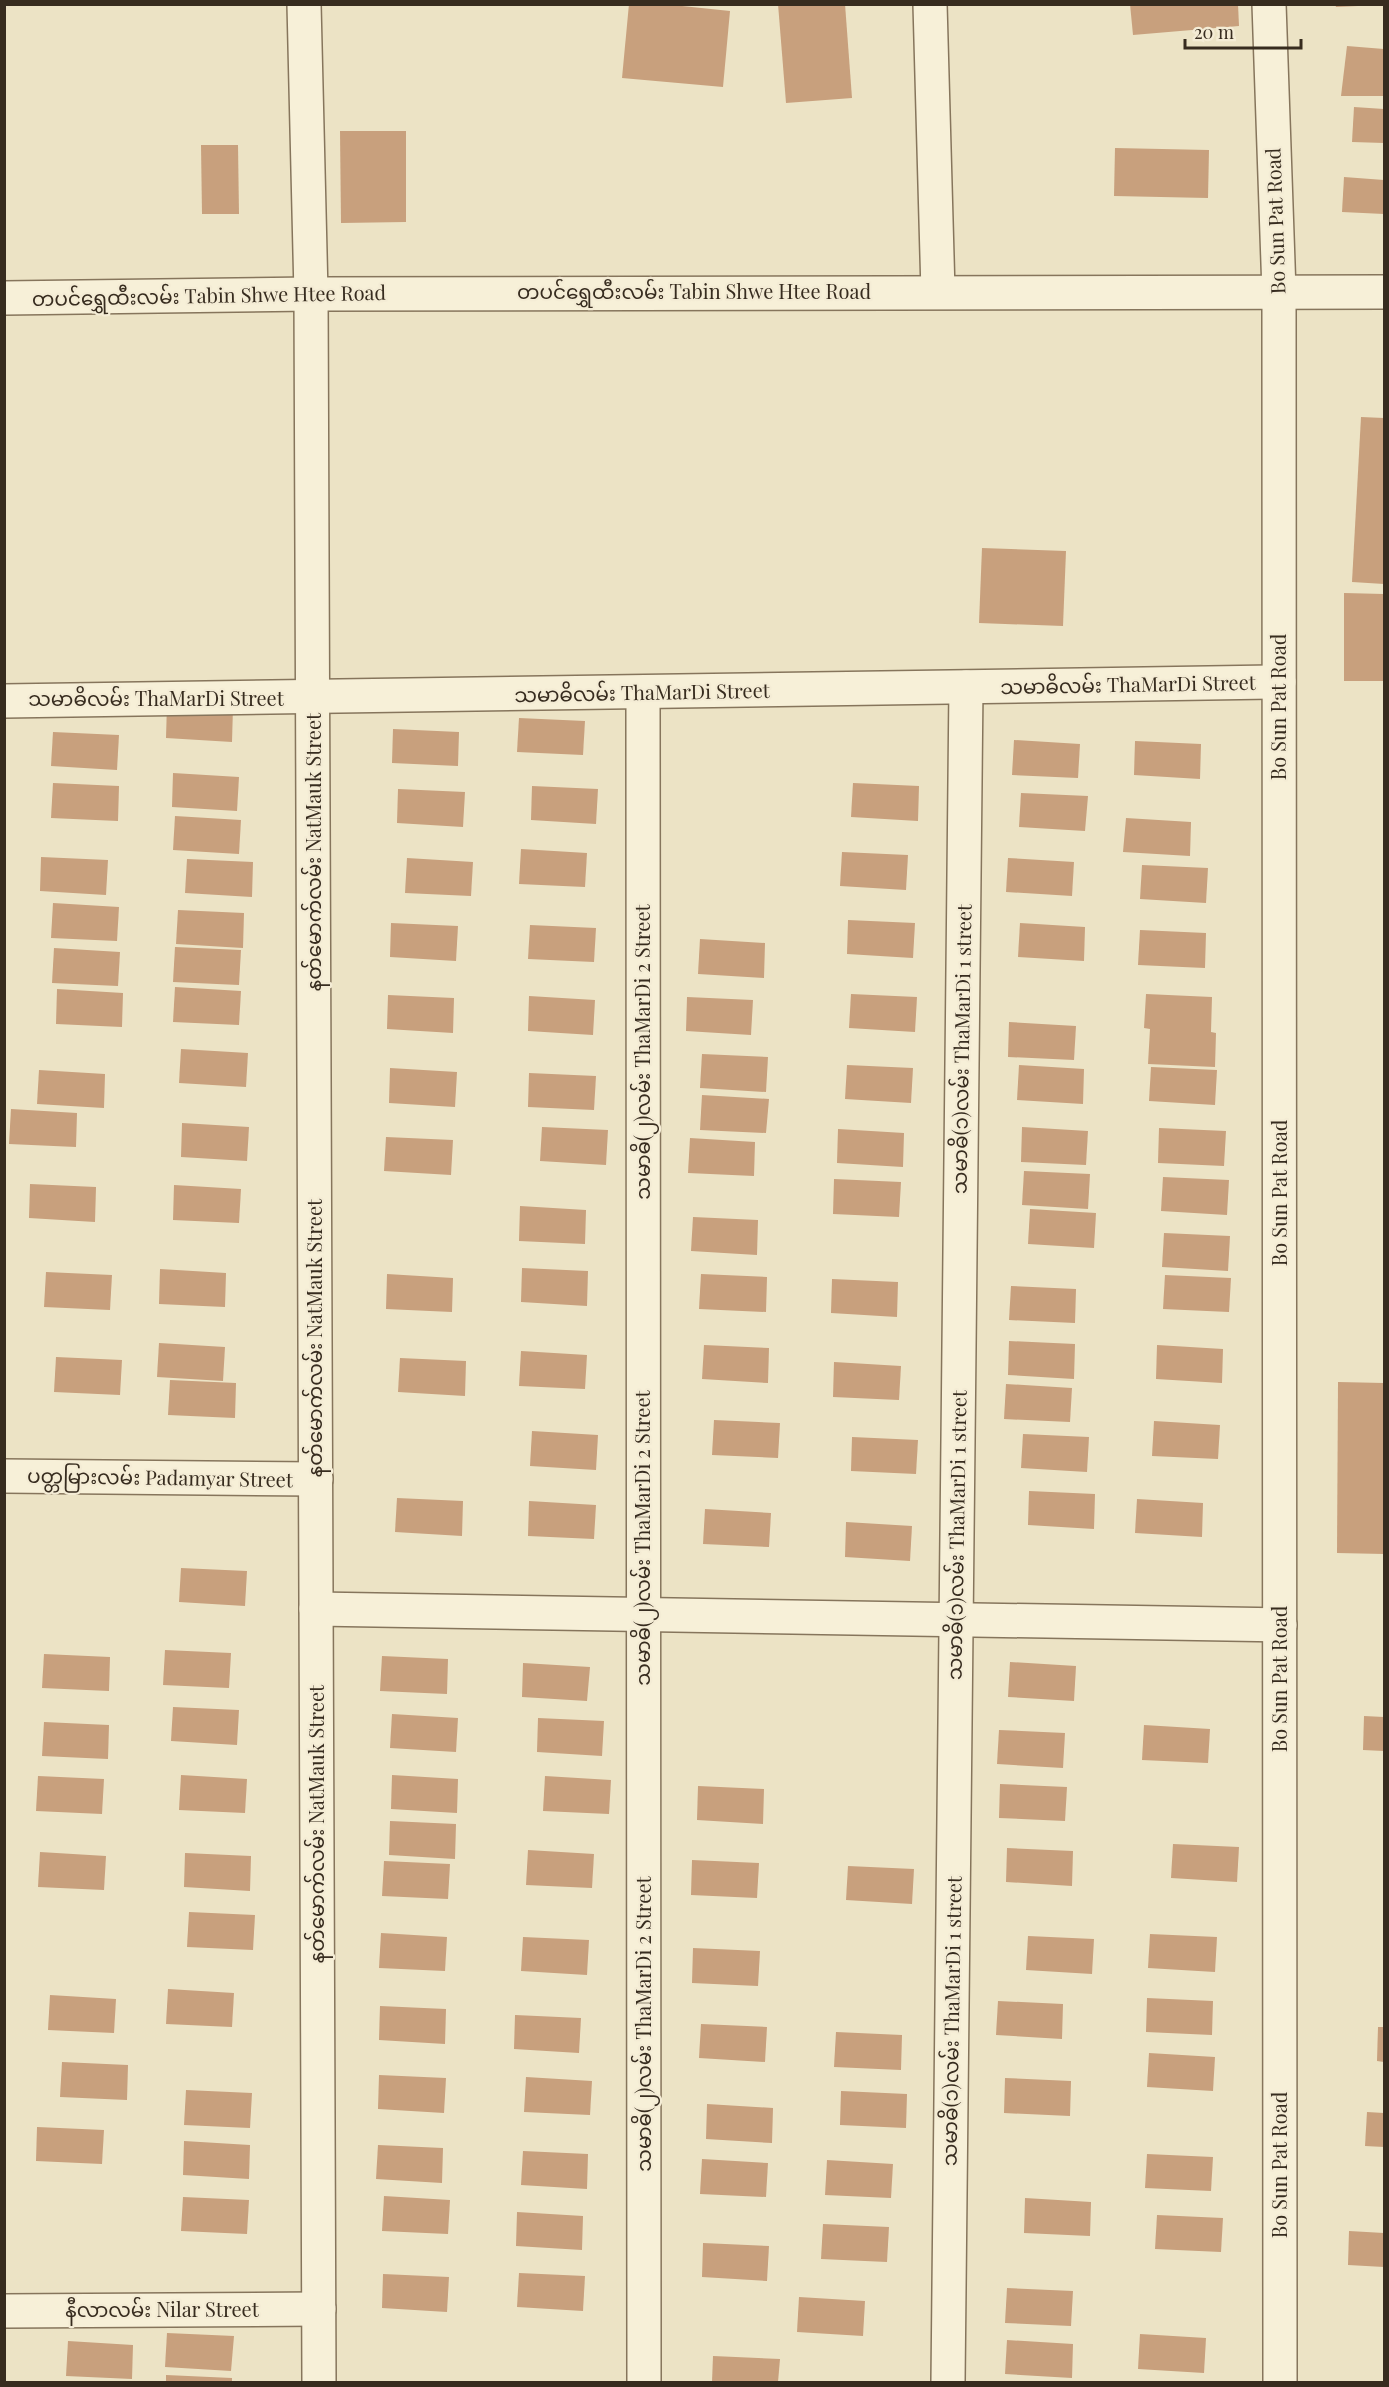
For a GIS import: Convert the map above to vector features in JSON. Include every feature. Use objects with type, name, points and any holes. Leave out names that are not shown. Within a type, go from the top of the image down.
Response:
[{"type":"street","name":"နတ်မောက်လမ်း NatMauk Street","points":[[304,4],[311,294],[319,2382]]},
{"type":"street","points":[[930,4],[938,292]]},
{"type":"street","name":"Bo Sun Pat Road","points":[[1269,4],[1279,292],[1280,2382]]},
{"type":"street","name":"တပင်ရွှေထီးလမ်း Tabin Shwe Htee Road","points":[[4,298],[311,294],[1384,292]]},
{"type":"street","name":"သမာဓိလမ်း ThaMarDi Street","points":[[4,701],[1280,682]]},
{"type":"street","name":"သမာဓိ(၁)လမ်း ThaMarDi 1 street","points":[[948,2382],[966,687]]},
{"type":"street","name":"သမာဓိ(၂)လမ်း ThaMarDi 2 Street","points":[[643,693],[644,2382]]},
{"type":"street","name":"ပတ္တမြားလမ်း Padamyar Street","points":[[4,1476],[316,1479]]},
{"type":"street","points":[[316,1609],[1280,1625]]},
{"type":"street","name":"နီလာလမ်း Nilar Street","points":[[4,2311],[319,2309]]},
{"type":"building","points":[[629,4],[663,4],[730,11],[723,87],[622,78]]},
{"type":"building","points":[[778,4],[845,4],[852,98],[786,103]]},
{"type":"building","points":[[1130,4],[1238,4],[1239,26],[1133,35]]},
{"type":"building","points":[[1335,4],[1358,4],[1358,6],[1336,7]]},
{"type":"building","points":[[1347,46],[1384,49],[1384,96],[1341,96]]},
{"type":"building","points":[[1354,107],[1384,109],[1384,143],[1352,142]]},
{"type":"building","points":[[340,131],[406,131],[406,222],[341,223]]},
{"type":"building","points":[[201,145],[238,145],[239,214],[202,214]]},
{"type":"building","points":[[1115,148],[1209,150],[1208,198],[1114,196]]},
{"type":"building","points":[[1344,177],[1384,180],[1384,214],[1342,212]]},
{"type":"building","points":[[1361,417],[1384,418],[1384,584],[1352,582]]},
{"type":"building","points":[[982,548],[1066,551],[1063,626],[979,623]]},
{"type":"building","points":[[1344,593],[1384,594],[1384,681],[1344,681]]},
{"type":"building","points":[[167,704],[233,707],[232,742],[166,738]]},
{"type":"building","points":[[519,718],[585,721],[583,755],[517,752]]},
{"type":"building","points":[[393,729],[459,732],[458,766],[392,763]]},
{"type":"building","points":[[53,732],[119,735],[117,770],[51,766]]},
{"type":"building","points":[[1014,740],[1080,744],[1078,778],[1012,775]]},
{"type":"building","points":[[1135,741],[1201,744],[1200,779],[1134,775]]},
{"type":"building","points":[[173,773],[239,777],[237,811],[172,807]]},
{"type":"building","points":[[53,783],[119,786],[118,821],[51,818]]},
{"type":"building","points":[[853,783],[919,786],[918,821],[851,817]]},
{"type":"building","points":[[532,786],[598,789],[596,824],[531,820]]},
{"type":"building","points":[[398,789],[465,792],[463,827],[397,823]]},
{"type":"building","points":[[1021,793],[1088,796],[1085,831],[1019,827]]},
{"type":"building","points":[[175,816],[241,820],[239,854],[173,850]]},
{"type":"building","points":[[1126,818],[1191,822],[1190,856],[1123,852]]},
{"type":"building","points":[[521,849],[587,853],[585,887],[519,884]]},
{"type":"building","points":[[842,852],[908,855],[906,890],[840,886]]},
{"type":"building","points":[[41,857],[108,860],[106,895],[40,891]]},
{"type":"building","points":[[407,858],[473,862],[471,896],[405,893]]},
{"type":"building","points":[[1008,858],[1074,862],[1072,896],[1006,892]]},
{"type":"building","points":[[187,859],[253,862],[252,897],[185,893]]},
{"type":"building","points":[[1142,865],[1208,868],[1206,903],[1140,899]]},
{"type":"building","points":[[53,903],[119,907],[117,941],[51,938]]},
{"type":"building","points":[[178,910],[244,913],[243,948],[176,944]]},
{"type":"building","points":[[848,920],[915,923],[913,958],[847,954]]},
{"type":"building","points":[[391,923],[458,926],[456,961],[390,957]]},
{"type":"building","points":[[1020,923],[1085,927],[1084,961],[1018,957]]},
{"type":"building","points":[[530,925],[596,928],[594,962],[528,959]]},
{"type":"building","points":[[1140,930],[1206,933],[1205,968],[1138,965]]},
{"type":"building","points":[[700,939],[765,943],[764,978],[698,974]]},
{"type":"building","points":[[175,947],[241,950],[239,985],[173,982]]},
{"type":"building","points":[[54,948],[120,952],[118,986],[52,983]]},
{"type":"building","points":[[175,987],[241,991],[239,1025],[173,1022]]},
{"type":"building","points":[[57,989],[123,993],[122,1027],[56,1024]]},
{"type":"building","points":[[851,994],[917,997],[915,1032],[849,1028]]},
{"type":"building","points":[[1146,994],[1212,997],[1211,1032],[1216,1033],[1215,1067],[1148,1064],[1150,1029],[1144,1028]]},
{"type":"building","points":[[388,995],[454,998],[453,1033],[387,1029]]},
{"type":"building","points":[[529,996],[595,1000],[593,1035],[528,1031]]},
{"type":"building","points":[[687,997],[753,1000],[751,1035],[686,1031]]},
{"type":"building","points":[[1009,1022],[1076,1026],[1074,1060],[1008,1057]]},
{"type":"building","points":[[181,1049],[248,1053],[246,1087],[179,1083]]},
{"type":"building","points":[[702,1054],[768,1057],[766,1092],[700,1088]]},
{"type":"building","points":[[847,1065],[913,1068],[911,1103],[845,1099]]},
{"type":"building","points":[[1019,1065],[1084,1069],[1083,1104],[1017,1100]]},
{"type":"building","points":[[1151,1067],[1217,1070],[1215,1105],[1149,1101]]},
{"type":"building","points":[[390,1068],[457,1072],[455,1107],[389,1103]]},
{"type":"building","points":[[39,1070],[105,1074],[104,1108],[37,1104]]},
{"type":"building","points":[[529,1073],[596,1076],[594,1110],[528,1107]]},
{"type":"building","points":[[702,1095],[769,1099],[766,1133],[700,1130]]},
{"type":"building","points":[[11,1109],[77,1113],[76,1147],[9,1144]]},
{"type":"building","points":[[182,1123],[249,1127],[247,1161],[181,1157]]},
{"type":"building","points":[[542,1127],[608,1130],[606,1165],[540,1161]]},
{"type":"building","points":[[1022,1127],[1088,1131],[1086,1165],[1021,1162]]},
{"type":"building","points":[[1159,1128],[1226,1131],[1224,1166],[1158,1163]]},
{"type":"building","points":[[838,1129],[904,1133],[903,1167],[837,1163]]},
{"type":"building","points":[[386,1137],[453,1140],[451,1175],[384,1171]]},
{"type":"building","points":[[690,1138],[755,1142],[754,1176],[688,1173]]},
{"type":"building","points":[[1024,1171],[1090,1174],[1088,1209],[1022,1205]]},
{"type":"building","points":[[1163,1177],[1229,1180],[1227,1215],[1161,1211]]},
{"type":"building","points":[[834,1179],[901,1182],[899,1217],[833,1214]]},
{"type":"building","points":[[30,1184],[96,1187],[95,1222],[29,1218]]},
{"type":"building","points":[[174,1185],[241,1189],[239,1223],[173,1220]]},
{"type":"building","points":[[520,1206],[586,1210],[585,1244],[519,1241]]},
{"type":"building","points":[[1030,1209],[1096,1213],[1094,1248],[1028,1244]]},
{"type":"building","points":[[693,1217],[758,1220],[757,1255],[691,1251]]},
{"type":"building","points":[[1164,1233],[1230,1236],[1228,1271],[1162,1267]]},
{"type":"building","points":[[522,1268],[588,1271],[587,1306],[521,1302]]},
{"type":"building","points":[[160,1269],[226,1273],[225,1307],[159,1304]]},
{"type":"building","points":[[46,1272],[112,1275],[110,1310],[44,1307]]},
{"type":"building","points":[[387,1274],[453,1278],[452,1312],[386,1309]]},
{"type":"building","points":[[701,1274],[767,1277],[766,1312],[699,1309]]},
{"type":"building","points":[[1165,1275],[1231,1278],[1229,1312],[1163,1309]]},
{"type":"building","points":[[832,1279],[898,1282],[897,1317],[831,1313]]},
{"type":"building","points":[[1011,1286],[1076,1289],[1075,1323],[1009,1320]]},
{"type":"building","points":[[1009,1341],[1075,1344],[1074,1379],[1008,1375]]},
{"type":"building","points":[[159,1343],[225,1347],[223,1381],[157,1377]]},
{"type":"building","points":[[704,1345],[769,1348],[768,1383],[702,1379]]},
{"type":"building","points":[[1157,1345],[1223,1349],[1222,1383],[1156,1379]]},
{"type":"building","points":[[521,1351],[587,1355],[585,1389],[519,1386]]},
{"type":"building","points":[[56,1357],[122,1360],[120,1395],[54,1392]]},
{"type":"building","points":[[400,1358],[466,1361],[465,1396],[398,1392]]},
{"type":"building","points":[[834,1362],[901,1366],[899,1400],[833,1397]]},
{"type":"building","points":[[170,1380],[236,1383],[235,1418],[168,1415]]},
{"type":"building","points":[[1338,1382],[1384,1383],[1384,1554],[1337,1553]]},
{"type":"building","points":[[1006,1384],[1072,1388],[1070,1422],[1004,1419]]},
{"type":"building","points":[[714,1420],[780,1423],[778,1458],[712,1455]]},
{"type":"building","points":[[1154,1421],[1220,1425],[1218,1459],[1152,1456]]},
{"type":"building","points":[[532,1431],[598,1435],[596,1470],[530,1466]]},
{"type":"building","points":[[1023,1434],[1089,1437],[1087,1472],[1021,1468]]},
{"type":"building","points":[[852,1437],[918,1440],[916,1474],[851,1471]]},
{"type":"building","points":[[1029,1491],[1095,1494],[1094,1529],[1028,1525]]},
{"type":"building","points":[[397,1498],[463,1501],[462,1536],[395,1532]]},
{"type":"building","points":[[1137,1499],[1203,1503],[1202,1537],[1135,1533]]},
{"type":"building","points":[[529,1501],[596,1505],[594,1539],[528,1536]]},
{"type":"building","points":[[705,1509],[771,1513],[769,1547],[703,1544]]},
{"type":"building","points":[[846,1522],[912,1526],[910,1561],[845,1557]]},
{"type":"building","points":[[181,1568],[247,1571],[245,1606],[179,1602]]},
{"type":"building","points":[[165,1650],[231,1653],[229,1688],[163,1685]]},
{"type":"building","points":[[44,1654],[110,1657],[109,1691],[42,1688]]},
{"type":"building","points":[[382,1656],[448,1659],[447,1694],[380,1691]]},
{"type":"building","points":[[1010,1662],[1076,1666],[1074,1701],[1008,1697]]},
{"type":"building","points":[[523,1663],[590,1667],[587,1701],[522,1697]]},
{"type":"building","points":[[173,1707],[239,1710],[237,1745],[171,1741]]},
{"type":"building","points":[[392,1714],[458,1718],[456,1752],[390,1748]]},
{"type":"building","points":[[1364,1716],[1384,1717],[1384,1751],[1363,1750]]},
{"type":"building","points":[[538,1718],[604,1721],[602,1756],[537,1752]]},
{"type":"building","points":[[44,1722],[109,1725],[108,1759],[42,1756]]},
{"type":"building","points":[[1144,1725],[1210,1729],[1208,1763],[1142,1760]]},
{"type":"building","points":[[999,1730],[1065,1733],[1063,1768],[997,1764]]},
{"type":"building","points":[[181,1775],[247,1779],[245,1813],[179,1810]]},
{"type":"building","points":[[392,1775],[458,1779],[457,1813],[391,1809]]},
{"type":"building","points":[[38,1776],[104,1779],[102,1814],[36,1811]]},
{"type":"building","points":[[545,1776],[611,1780],[609,1814],[543,1811]]},
{"type":"building","points":[[1000,1784],[1067,1787],[1065,1821],[999,1818]]},
{"type":"building","points":[[698,1786],[764,1789],[763,1824],[697,1820]]},
{"type":"building","points":[[390,1821],[456,1824],[455,1859],[389,1855]]},
{"type":"building","points":[[1173,1844],[1239,1847],[1237,1882],[1171,1878]]},
{"type":"building","points":[[1007,1848],[1073,1851],[1072,1886],[1006,1882]]},
{"type":"building","points":[[528,1850],[594,1854],[592,1888],[526,1885]]},
{"type":"building","points":[[40,1852],[106,1856],[104,1890],[38,1887]]},
{"type":"building","points":[[185,1853],[251,1856],[250,1891],[184,1887]]},
{"type":"building","points":[[692,1860],[759,1863],[757,1898],[691,1895]]},
{"type":"building","points":[[384,1861],[450,1864],[448,1899],[382,1896]]},
{"type":"building","points":[[848,1866],[914,1869],[912,1904],[846,1900]]},
{"type":"building","points":[[189,1912],[255,1915],[253,1950],[187,1947]]},
{"type":"building","points":[[381,1933],[447,1937],[445,1971],[379,1968]]},
{"type":"building","points":[[1150,1934],[1217,1937],[1215,1972],[1148,1968]]},
{"type":"building","points":[[1028,1936],[1094,1939],[1092,1974],[1026,1970]]},
{"type":"building","points":[[523,1937],[589,1940],[587,1975],[521,1971]]},
{"type":"building","points":[[693,1948],[760,1951],[758,1986],[692,1983]]},
{"type":"building","points":[[168,1989],[234,1993],[232,2027],[166,2024]]},
{"type":"building","points":[[50,1995],[116,1999],[114,2033],[48,2030]]},
{"type":"building","points":[[1147,1998],[1213,2001],[1212,2035],[1146,2032]]},
{"type":"building","points":[[998,2001],[1063,2004],[1062,2039],[996,2035]]},
{"type":"building","points":[[380,2006],[446,2009],[445,2044],[379,2040]]},
{"type":"building","points":[[515,2015],[581,2018],[579,2053],[514,2049]]},
{"type":"building","points":[[701,2024],[767,2027],[765,2062],[699,2058]]},
{"type":"building","points":[[1378,2027],[1384,2027],[1384,2062],[1377,2061]]},
{"type":"building","points":[[836,2032],[902,2035],[901,2070],[834,2067]]},
{"type":"building","points":[[1149,2053],[1215,2057],[1213,2091],[1147,2087]]},
{"type":"building","points":[[62,2062],[128,2065],[127,2100],[60,2097]]},
{"type":"building","points":[[379,2075],[446,2078],[444,2113],[378,2109]]},
{"type":"building","points":[[526,2077],[592,2081],[590,2115],[524,2112]]},
{"type":"building","points":[[1005,2078],[1071,2081],[1070,2116],[1004,2113]]},
{"type":"building","points":[[186,2090],[252,2093],[250,2128],[184,2125]]},
{"type":"building","points":[[841,2091],[907,2094],[906,2128],[840,2125]]},
{"type":"building","points":[[707,2104],[773,2108],[772,2143],[706,2139]]},
{"type":"building","points":[[1367,2112],[1384,2113],[1384,2147],[1365,2146]]},
{"type":"building","points":[[37,2127],[104,2130],[102,2164],[36,2161]]},
{"type":"building","points":[[184,2141],[250,2145],[249,2179],[183,2175]]},
{"type":"building","points":[[378,2145],[443,2148],[442,2183],[376,2179]]},
{"type":"building","points":[[523,2151],[588,2154],[587,2189],[521,2185]]},
{"type":"building","points":[[1147,2154],[1213,2157],[1211,2191],[1145,2188]]},
{"type":"building","points":[[702,2159],[768,2163],[766,2197],[700,2194]]},
{"type":"building","points":[[827,2160],[893,2164],[891,2198],[825,2195]]},
{"type":"building","points":[[384,2196],[450,2200],[448,2234],[382,2231]]},
{"type":"building","points":[[183,2197],[249,2200],[247,2234],[181,2231]]},
{"type":"building","points":[[1025,2198],[1091,2202],[1090,2236],[1024,2233]]},
{"type":"building","points":[[517,2212],[583,2216],[582,2250],[516,2246]]},
{"type":"building","points":[[1157,2215],[1223,2218],[1221,2252],[1155,2249]]},
{"type":"building","points":[[823,2224],[889,2227],[887,2262],[821,2259]]},
{"type":"building","points":[[1349,2231],[1384,2233],[1384,2267],[1348,2265]]},
{"type":"building","points":[[703,2243],[769,2246],[767,2281],[702,2277]]},
{"type":"building","points":[[519,2273],[585,2276],[583,2311],[517,2307]]},
{"type":"building","points":[[383,2274],[449,2277],[447,2312],[382,2308]]},
{"type":"building","points":[[1007,2288],[1073,2291],[1071,2326],[1005,2323]]},
{"type":"building","points":[[799,2297],[865,2301],[863,2336],[797,2332]]},
{"type":"building","points":[[167,2333],[234,2336],[231,2371],[165,2367]]},
{"type":"building","points":[[1140,2334],[1206,2338],[1204,2373],[1138,2369]]},
{"type":"building","points":[[1007,2340],[1073,2344],[1072,2378],[1005,2374]]},
{"type":"building","points":[[68,2341],[133,2345],[132,2379],[66,2376]]},
{"type":"building","points":[[713,2356],[780,2359],[778,2382],[712,2382]]},
{"type":"building","points":[[166,2375],[232,2378],[232,2382],[166,2382]]}]
